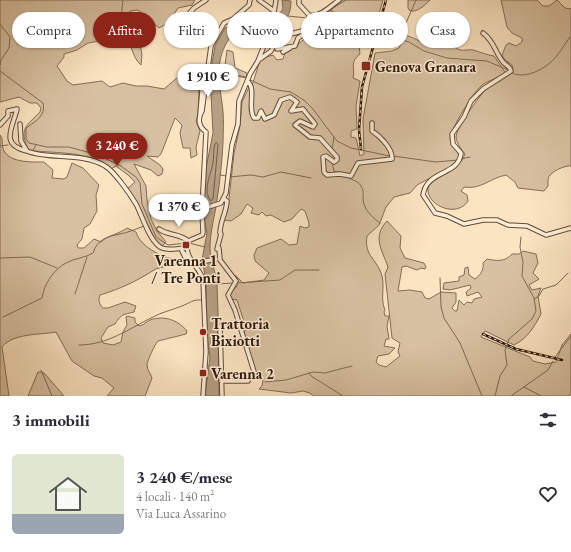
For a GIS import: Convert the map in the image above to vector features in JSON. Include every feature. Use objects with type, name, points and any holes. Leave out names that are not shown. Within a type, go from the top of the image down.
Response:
[{"type":"street","points":[[190,12],[206,0]]},
{"type":"street","points":[[200,115],[202,112],[211,46],[224,23],[233,19],[249,5],[250,0]]},
{"type":"street","points":[[259,0],[274,11]]},
{"type":"street","points":[[203,208],[218,205],[224,199],[230,172],[232,145],[238,124],[239,101],[247,81],[258,61],[272,25],[276,0]]},
{"type":"street","points":[[299,0],[299,4],[304,12]]},
{"type":"street","points":[[322,12],[338,0]]},
{"type":"street","points":[[258,61],[271,51],[279,37],[301,31]]},
{"type":"street","points":[[483,33],[490,38],[502,61],[509,66],[511,71],[487,86],[471,102],[464,117],[452,134],[453,144],[461,153],[461,158],[452,169],[429,180],[426,184],[423,195],[435,213],[447,216],[464,224],[483,220],[497,220],[508,225],[527,226],[543,235],[571,228]]},
{"type":"street","points":[[293,46],[295,46],[298,38],[301,36]]},
{"type":"street","points":[[282,52],[289,48]]},
{"type":"street","points":[[188,241],[202,235],[203,232],[206,132],[199,124],[203,80]]},
{"type":"street","points":[[247,81],[252,87],[250,105],[254,118],[258,118],[261,111],[265,119],[270,117],[275,114],[280,100],[290,97],[297,102],[291,111],[302,109],[313,121],[315,124],[313,127],[300,121],[295,125],[310,136],[320,138],[337,157],[336,161],[333,162],[326,156],[323,157],[324,172],[326,175],[340,174],[351,176],[358,163],[392,159],[391,152],[381,137],[372,131],[372,123]]},
{"type":"street","points":[[0,125],[8,116],[8,110],[17,109],[7,128],[5,136],[6,142],[12,147],[31,153],[75,157],[106,166],[136,204],[144,223],[157,245],[164,249],[186,248]]},
{"type":"street","points":[[20,124],[21,141],[27,151]]},
{"type":"street","points":[[224,199],[227,201],[227,205],[221,220],[221,234],[218,248],[219,258],[236,281],[228,295],[237,317],[255,375]]},
{"type":"street","points":[[159,229],[166,234],[182,236],[188,241]]},
{"type":"street","points":[[188,241],[186,248],[196,269],[202,274],[204,286],[206,352],[203,396]]},
{"type":"street","points":[[190,259],[188,259],[182,251],[188,263],[191,264],[219,258]]},
{"type":"street","points":[[220,326],[222,396]]},
{"type":"street","points":[[221,382],[248,381]]},
{"type":"shaded area","points":[[0,0],[195,0],[192,5],[178,8],[175,12],[164,12],[164,25],[159,28],[156,25],[156,12],[140,12],[138,10],[130,12],[93,12],[93,42],[85,45],[85,12],[12,12],[12,48],[80,48],[64,54],[64,57],[57,66],[67,81],[73,85],[102,81],[110,87],[123,83],[164,89],[177,78],[181,77],[190,89],[199,90],[198,115],[196,121],[200,131],[196,147],[197,155],[191,158],[190,148],[183,148],[180,133],[182,125],[175,118],[161,154],[158,157],[147,156],[160,165],[163,169],[162,174],[158,176],[151,170],[134,164],[146,186],[151,219],[157,231],[166,242],[162,246],[155,240],[137,202],[127,189],[135,182],[128,175],[116,166],[111,169],[105,164],[91,158],[65,153],[35,151],[28,149],[24,137],[25,128],[40,112],[41,108],[37,103],[30,103],[19,97],[0,102]]},
{"type":"shaded area","points":[[342,0],[383,0],[380,12],[329,12]]},
{"type":"shaded area","points":[[408,0],[430,0],[416,11],[410,11],[408,8]]},
{"type":"shaded area","points":[[501,0],[537,0],[543,6],[549,6],[557,0],[565,8],[571,9],[571,166],[561,168],[551,174],[548,179],[548,186],[544,191],[518,188],[515,182],[506,175],[500,176],[475,187],[464,187],[461,191],[467,195],[468,201],[457,209],[444,208],[433,201],[428,191],[429,187],[437,179],[450,172],[461,161],[465,154],[458,144],[456,137],[464,119],[487,88],[513,70],[512,65],[504,59],[502,55],[506,45],[509,43],[516,46],[522,42],[522,38],[512,33],[507,27]]},
{"type":"shaded area","points":[[408,36],[416,40],[416,48],[457,48],[462,50],[473,50],[494,56],[505,72],[481,86],[458,119],[451,134],[450,139],[459,155],[459,159],[447,169],[417,185],[410,193],[394,197],[386,207],[379,225],[367,236],[367,249],[382,276],[385,316],[389,316],[387,326],[389,339],[386,339],[384,346],[395,348],[389,354],[378,356],[376,362],[379,365],[386,367],[400,356],[398,352],[400,343],[392,338],[385,274],[388,267],[381,249],[379,238],[382,227],[387,221],[401,236],[400,248],[405,258],[424,263],[426,267],[425,269],[421,268],[417,270],[406,266],[402,267],[398,291],[410,290],[422,292],[425,298],[429,299],[441,292],[456,293],[456,302],[452,308],[455,311],[457,311],[459,300],[464,305],[467,302],[472,303],[474,299],[482,297],[478,292],[467,296],[466,292],[471,288],[470,285],[450,290],[443,289],[444,283],[459,281],[459,277],[464,275],[465,268],[468,267],[469,275],[475,279],[480,274],[483,263],[487,259],[504,260],[512,254],[519,254],[523,251],[536,254],[538,263],[533,273],[539,279],[529,285],[532,290],[541,288],[538,296],[541,314],[533,328],[527,336],[514,345],[485,331],[481,337],[530,357],[533,361],[545,364],[556,362],[562,345],[571,334],[571,393],[569,396],[313,396],[310,393],[303,391],[291,393],[259,389],[262,386],[263,381],[256,373],[244,333],[246,328],[237,300],[231,299],[229,295],[237,286],[235,275],[243,283],[264,280],[269,273],[255,261],[254,255],[257,248],[281,239],[289,245],[297,244],[300,226],[305,228],[309,227],[309,223],[305,211],[301,209],[292,219],[284,222],[271,215],[266,216],[262,212],[259,215],[251,213],[253,208],[247,204],[241,214],[231,221],[224,220],[228,208],[234,153],[240,126],[242,102],[249,87],[253,83],[259,63],[263,58],[273,55],[277,60],[283,59],[285,53],[293,49],[301,42],[301,48],[359,48],[360,54],[353,63],[353,78],[360,81],[356,106],[357,129],[351,131],[351,137],[356,138],[360,156],[364,154],[363,119],[375,53],[392,51],[399,48],[408,48]]},
{"type":"shaded area","points":[[131,48],[141,48],[141,65],[138,62]]},
{"type":"shaded area","points":[[227,50],[233,52],[235,68],[247,73],[246,77],[224,73]]},
{"type":"shaded area","points":[[0,135],[4,151],[12,158],[22,161],[44,162],[53,170],[52,178],[64,179],[67,177],[72,163],[83,168],[99,185],[96,195],[97,211],[90,224],[84,228],[82,239],[77,245],[78,248],[84,248],[94,239],[101,242],[127,228],[136,232],[143,243],[154,252],[168,258],[181,261],[182,263],[157,269],[135,281],[100,295],[99,297],[99,302],[103,308],[108,308],[125,302],[136,306],[134,312],[123,315],[115,324],[108,327],[101,338],[103,343],[113,345],[121,342],[123,332],[127,325],[127,316],[135,318],[135,322],[139,326],[150,320],[165,318],[175,321],[187,331],[186,334],[158,341],[147,363],[152,378],[145,396],[107,396],[114,388],[102,378],[94,376],[72,361],[56,332],[27,335],[13,339],[2,347],[9,396],[0,396]]},
{"type":"shaded area","points":[[38,372],[45,374],[64,396],[28,396]]},
{"type":"water","points":[[282,0],[291,1],[289,12],[281,12],[283,9]]},
{"type":"water","points":[[227,27],[227,42],[219,67],[223,116],[223,143],[220,179],[210,248],[217,284],[219,396],[205,396],[210,357],[207,335],[206,280],[202,260],[207,233],[204,219],[206,204],[204,194],[205,173],[213,133],[210,76],[215,48],[219,48],[219,39]]},
{"type":"waterway","points":[[122,12],[123,0]]},
{"type":"waterway","points":[[326,12],[346,0]]},
{"type":"waterway","points":[[408,18],[416,0]]},
{"type":"waterway","points":[[330,10],[334,12]]},
{"type":"waterway","points":[[293,17],[301,17]]},
{"type":"waterway","points":[[0,24],[10,37],[9,48],[1,60],[0,65]]},
{"type":"waterway","points":[[511,72],[526,75],[537,71],[554,60],[570,37]]},
{"type":"waterway","points":[[408,42],[424,51],[447,58],[487,61],[508,70]]},
{"type":"waterway","points":[[0,71],[43,103],[44,108],[42,115],[26,128],[26,139],[29,143],[47,147],[69,147],[98,155],[121,166],[136,177],[140,183],[142,204],[156,237],[168,245],[186,243]]},
{"type":"waterway","points":[[220,72],[246,78],[270,89],[291,92],[305,101],[313,109],[337,141],[351,148],[390,156]]},
{"type":"waterway","points":[[332,150],[334,137]]},
{"type":"waterway","points":[[0,146],[8,145]]},
{"type":"waterway","points":[[33,150],[36,145]]},
{"type":"waterway","points":[[393,156],[436,162],[458,160]]},
{"type":"waterway","points":[[461,159],[470,157]]},
{"type":"waterway","points":[[332,163],[334,171],[344,174]]},
{"type":"waterway","points":[[229,177],[251,175],[263,177],[281,172],[311,178]]},
{"type":"waterway","points":[[220,175],[226,176]]},
{"type":"waterway","points":[[346,176],[360,184],[363,189],[363,202],[366,209],[380,223]]},
{"type":"waterway","points":[[3,317],[42,298],[45,287],[57,269],[69,261],[93,253],[97,245],[103,239],[126,233],[144,226]]},
{"type":"waterway","points":[[495,396],[500,376],[507,365],[505,350],[509,339],[532,319],[536,311],[534,298],[522,276],[523,262],[520,247],[521,237]]},
{"type":"waterway","points":[[189,243],[205,247]]},
{"type":"waterway","points":[[0,258],[30,257],[57,268]]},
{"type":"waterway","points":[[75,294],[87,257]]},
{"type":"waterway","points":[[237,283],[280,280],[295,270],[319,270]]},
{"type":"waterway","points":[[534,299],[539,296],[543,289],[556,285],[568,273]]},
{"type":"waterway","points":[[440,278],[441,307],[444,318],[460,343],[482,396]]},
{"type":"waterway","points":[[217,284],[234,283]]},
{"type":"waterway","points":[[79,345],[99,342],[118,336],[160,314],[194,301],[202,300]]},
{"type":"waterway","points":[[555,357],[571,336]]},
{"type":"waterway","points":[[511,396],[548,370],[553,361]]},
{"type":"waterway","points":[[265,382],[286,380],[313,372],[325,373],[352,366]]},
{"type":"waterway","points":[[41,370],[52,396]]},
{"type":"waterway","points":[[309,373],[311,376],[343,396]]},
{"type":"waterway","points":[[524,387],[541,396]]},
{"type":"railway","points":[[361,149],[359,130],[362,87],[386,0]]},
{"type":"railway","points":[[483,334],[516,349],[562,360]]},
{"type":"place","name":"Genova Granara","points":[[366,66]]},
{"type":"place","name":"Varenna 1 / Tre Ponti","points":[[186,245]]},
{"type":"place","name":"Trattoria Bixiotti","points":[[203,332]]},
{"type":"place","name":"Varenna 2","points":[[203,373]]}]
